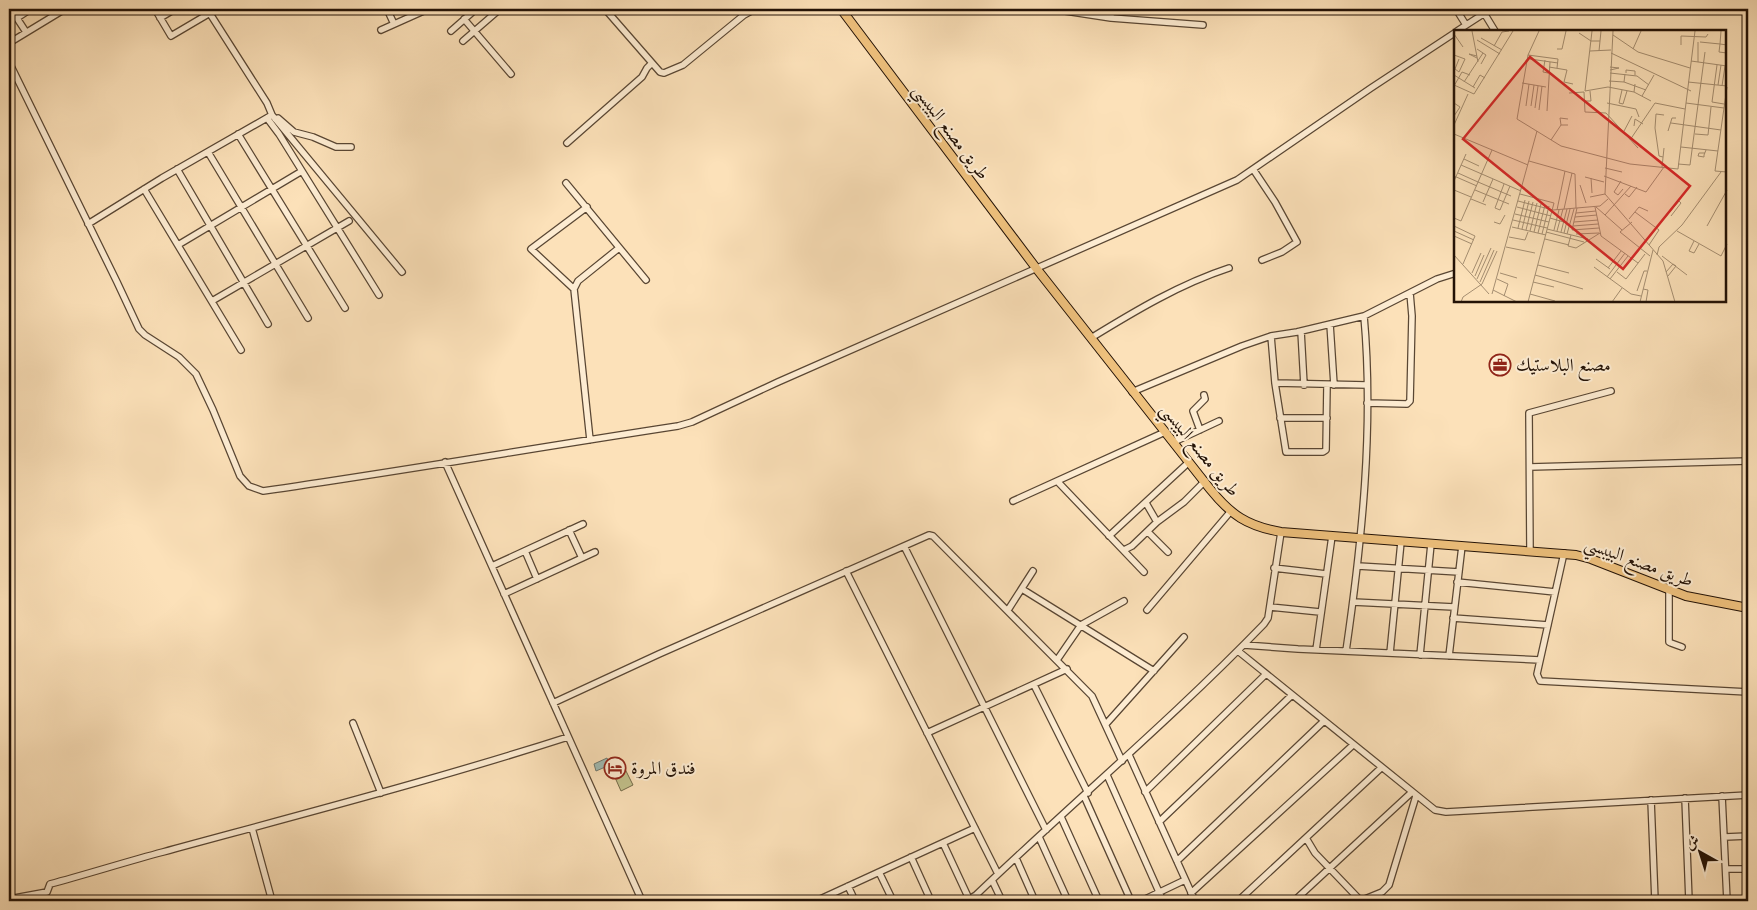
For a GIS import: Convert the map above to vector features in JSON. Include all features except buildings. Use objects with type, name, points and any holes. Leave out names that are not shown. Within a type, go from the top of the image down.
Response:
[{"type":"main road","name":"طريق مصنع البيبسي","points":[[841,9],[952,159],[1132,392],[1223,504],[1231,511],[1253,525],[1280,532],[1564,553],[1591,559],[1669,590],[1698,599],[1748,608]]},
{"type":"street","points":[[11,9],[26,32]]},
{"type":"street","points":[[17,18],[31,9]]},
{"type":"street","points":[[9,43],[65,9]]},
{"type":"street","points":[[155,9],[170,36],[209,11],[267,103],[271,117],[302,171],[379,295]]},
{"type":"street","points":[[160,18],[175,9]]},
{"type":"street","points":[[387,9],[394,24]]},
{"type":"street","points":[[381,30],[426,9]]},
{"type":"street","points":[[451,31],[476,9]]},
{"type":"street","points":[[463,41],[500,9]]},
{"type":"street","points":[[605,9],[662,73],[676,69],[744,15],[755,9]]},
{"type":"street","points":[[1052,9],[1111,18],[1203,25]]},
{"type":"street","points":[[1111,9],[1111,18]]},
{"type":"street","points":[[1456,9],[1466,25]]},
{"type":"street","points":[[1459,30],[1491,9]]},
{"type":"street","points":[[1484,13],[1494,30]]},
{"type":"street","points":[[464,19],[511,74]]},
{"type":"street","points":[[9,62],[140,332],[179,357],[198,377],[240,476],[249,486],[263,491],[678,426],[692,422],[1232,182],[1454,33]]},
{"type":"street","points":[[566,143],[642,77],[652,63]]},
{"type":"street","points":[[88,224],[238,134],[271,117],[278,118],[402,272]]},
{"type":"street","points":[[290,132],[313,137],[331,146],[351,147]]},
{"type":"street","points":[[238,134],[345,308]]},
{"type":"street","points":[[208,152],[308,318]]},
{"type":"street","points":[[1253,169],[1276,202],[1296,239],[1295,244],[1282,252],[1262,260]]},
{"type":"street","points":[[177,170],[245,282],[268,324]]},
{"type":"street","points":[[178,245],[302,171]]},
{"type":"street","points":[[566,183],[646,280]]},
{"type":"street","points":[[144,189],[242,350]]},
{"type":"street","points":[[574,289],[531,248],[587,207]]},
{"type":"street","points":[[212,301],[349,221]]},
{"type":"street","points":[[590,440],[574,289],[578,280],[619,248]]},
{"type":"street","points":[[1091,338],[1112,324],[1177,289],[1229,268]]},
{"type":"street","points":[[1132,392],[1242,346],[1271,336],[1364,316],[1437,279],[1454,274]]},
{"type":"street","points":[[1367,402],[1407,404],[1410,401],[1412,316],[1410,293]]},
{"type":"street","points":[[1346,651],[1358,566],[1366,461],[1367,385],[1364,316]]},
{"type":"street","points":[[1330,324],[1334,385]]},
{"type":"street","points":[[1301,331],[1304,385]]},
{"type":"street","points":[[1271,336],[1274,383],[1284,450],[1288,453],[1324,452],[1326,450],[1327,385]]},
{"type":"street","points":[[1274,383],[1367,385]]},
{"type":"street","points":[[1530,551],[1529,413],[1610,391]]},
{"type":"street","points":[[1200,430],[1194,411],[1205,400],[1204,395]]},
{"type":"street","points":[[1280,418],[1327,418]]},
{"type":"street","points":[[1174,442],[1219,421]]},
{"type":"street","points":[[1013,501],[1165,432]]},
{"type":"street","points":[[1530,468],[1748,461]]},
{"type":"street","points":[[445,462],[642,901]]},
{"type":"street","points":[[1109,536],[1190,462]]},
{"type":"street","points":[[1124,550],[1132,546],[1157,522],[1184,502],[1205,481]]},
{"type":"street","points":[[1058,482],[1144,572]]},
{"type":"street","points":[[1146,503],[1157,522]]},
{"type":"street","points":[[1147,610],[1231,511]]},
{"type":"street","points":[[492,566],[583,524]]},
{"type":"street","points":[[569,530],[582,558]]},
{"type":"street","points":[[1148,532],[1168,552]]},
{"type":"street","points":[[943,843],[968,901],[1129,755],[1266,622],[1270,607],[1280,532]]},
{"type":"street","points":[[553,704],[659,654],[932,535],[1092,696],[1122,761]]},
{"type":"street","points":[[1316,650],[1332,536]]},
{"type":"street","points":[[1390,653],[1401,542]]},
{"type":"street","points":[[1420,655],[1431,544]]},
{"type":"street","points":[[904,546],[1046,830]]},
{"type":"street","points":[[1449,656],[1462,546]]},
{"type":"street","points":[[524,551],[537,579]]},
{"type":"street","points":[[504,594],[595,552]]},
{"type":"street","points":[[1564,553],[1537,674],[1540,681],[1748,692]]},
{"type":"street","points":[[1358,566],[1459,572]]},
{"type":"street","points":[[1274,568],[1326,574]]},
{"type":"street","points":[[846,571],[998,874]]},
{"type":"street","points":[[1008,610],[1033,571]]},
{"type":"street","points":[[1457,582],[1555,592]]},
{"type":"street","points":[[1022,588],[1154,670]]},
{"type":"street","points":[[1669,590],[1669,642],[1682,647]]},
{"type":"street","points":[[1058,660],[1081,626],[1124,601]]},
{"type":"street","points":[[1353,602],[1454,607]]},
{"type":"street","points":[[1270,607],[1320,612]]},
{"type":"street","points":[[1453,618],[1548,625]]},
{"type":"street","points":[[1106,724],[1184,637]]},
{"type":"street","points":[[1244,645],[1540,660]]},
{"type":"street","points":[[1238,651],[1435,810],[1446,812],[1748,795]]},
{"type":"street","points":[[928,733],[1068,670]]},
{"type":"street","points":[[1145,792],[1266,674]]},
{"type":"street","points":[[1034,685],[1086,794],[1131,901]]},
{"type":"street","points":[[1159,822],[1292,695]]},
{"type":"street","points":[[1177,861],[1324,721]]},
{"type":"street","points":[[353,723],[381,793]]},
{"type":"street","points":[[9,900],[47,892],[50,884],[381,793],[568,737]]},
{"type":"street","points":[[1191,893],[1353,745]]},
{"type":"street","points":[[1129,755],[1195,901]]},
{"type":"street","points":[[1238,901],[1382,768]]},
{"type":"street","points":[[1107,775],[1163,901]]},
{"type":"street","points":[[1294,901],[1414,794]]},
{"type":"street","points":[[1306,838],[1312,849],[1361,901],[1367,900],[1382,892],[1389,885],[1414,794]]},
{"type":"street","points":[[1722,796],[1727,901]]},
{"type":"street","points":[[1685,798],[1689,901]]},
{"type":"street","points":[[1651,800],[1655,901]]},
{"type":"street","points":[[1061,817],[1099,901]]},
{"type":"street","points":[[252,828],[272,901]]},
{"type":"street","points":[[816,901],[975,828]]},
{"type":"street","points":[[1725,837],[1748,836]]},
{"type":"street","points":[[1039,837],[1068,901]]},
{"type":"street","points":[[911,857],[931,901]]},
{"type":"street","points":[[1016,858],[1035,901]]},
{"type":"street","points":[[1726,869],[1748,869]]},
{"type":"street","points":[[879,872],[892,901]]},
{"type":"street","points":[[992,880],[1002,901]]},
{"type":"street","points":[[1141,901],[1185,880]]},
{"type":"street","points":[[848,886],[855,901]]},
{"type":"street","points":[[1722,901],[1748,900]]},
{"type":"shaded area","points":[[624,767],[633,785],[621,791],[613,773]]},
{"type":"water","points":[[607,758],[610,765],[596,771],[594,764]]},
{"type":"place","name":"مصنع البلاستيك","points":[[1500,365]]},
{"type":"place","name":"فندق المروة","points":[[615,768]]}]
